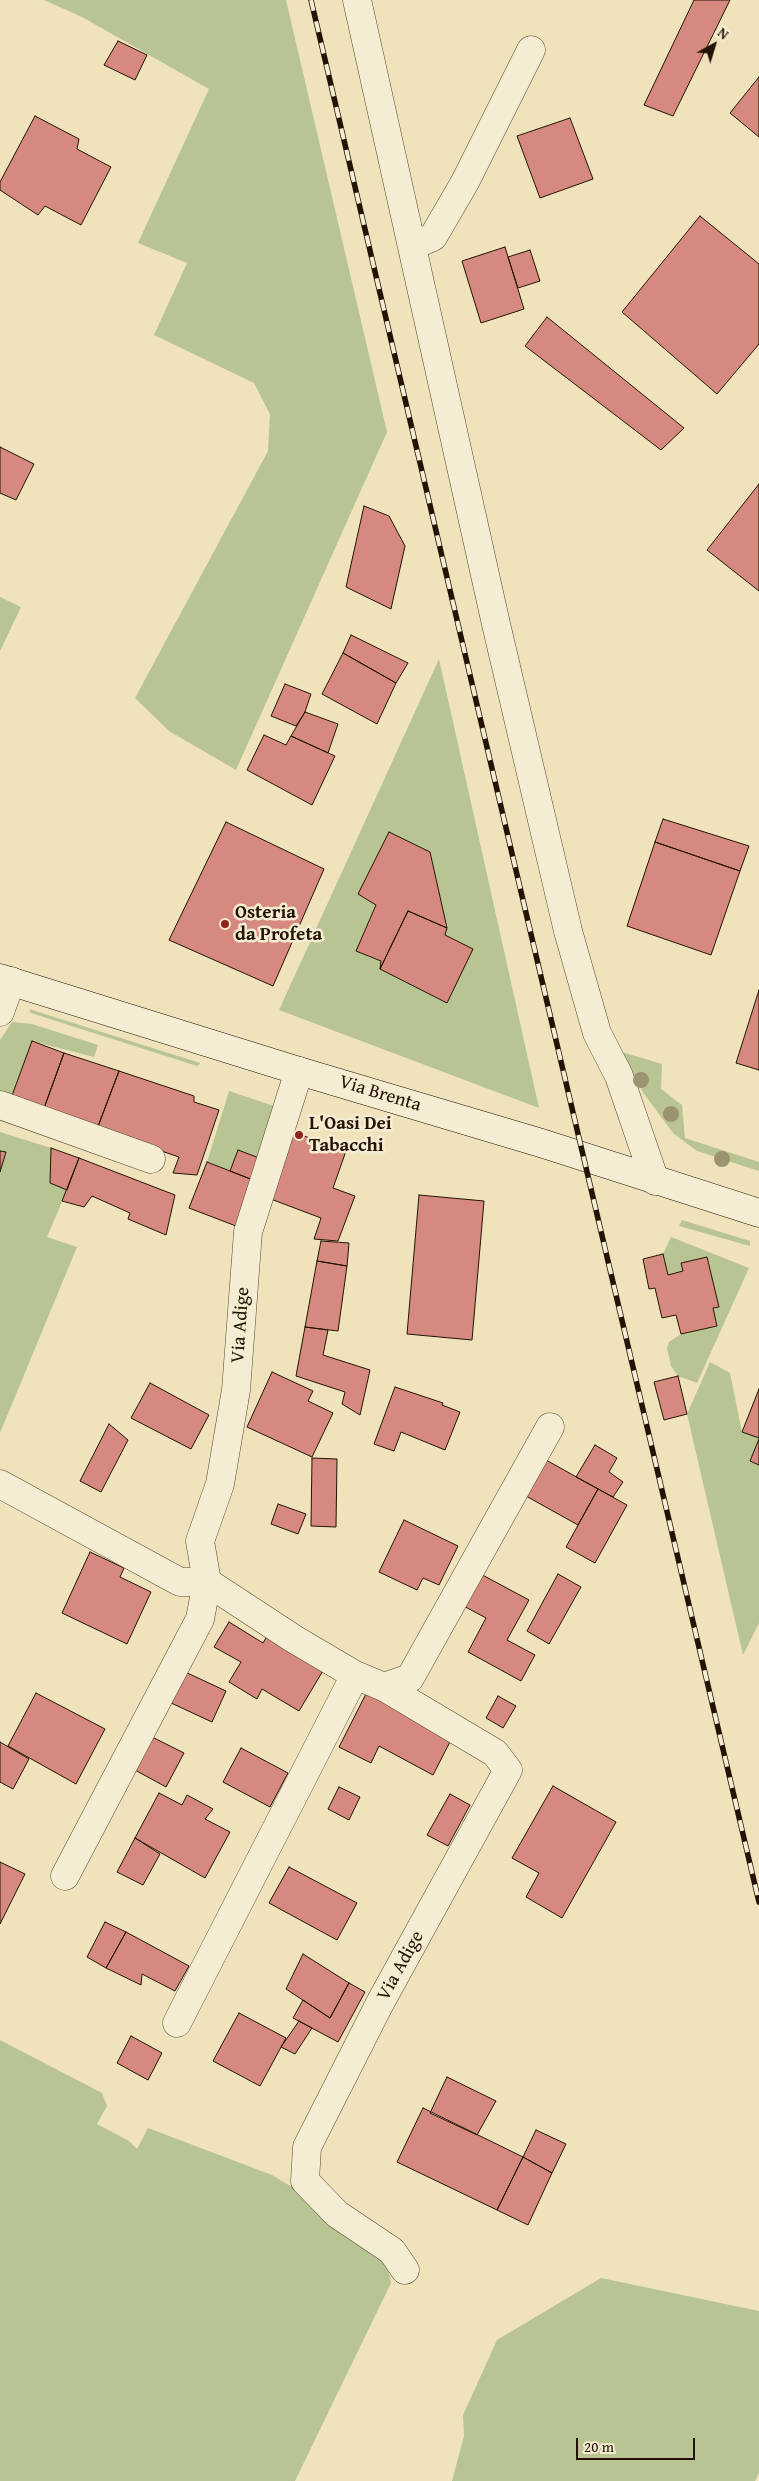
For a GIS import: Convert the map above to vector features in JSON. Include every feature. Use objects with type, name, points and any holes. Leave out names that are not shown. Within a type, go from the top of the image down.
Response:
[{"type":"street","points":[[356,0],[496,624],[568,931],[597,1033],[619,1076],[656,1181]]},
{"type":"street","points":[[412,246],[433,237],[465,182],[531,50]]},
{"type":"street","points":[[0,1012],[6,980]]},
{"type":"street","name":"Via Brenta","points":[[6,980],[299,1071],[541,1143],[759,1213]]},
{"type":"street","name":"Via Adige","points":[[65,1876],[200,1619],[208,1582],[200,1541],[220,1484],[236,1390],[248,1232],[299,1071]]},
{"type":"street","points":[[0,1105],[151,1159]]},
{"type":"street","points":[[384,1687],[410,1678],[550,1427]]},
{"type":"street","points":[[0,1484],[180,1582],[208,1582]]},
{"type":"street","name":"Via Adige","points":[[208,1582],[294,1639],[355,1675],[384,1687],[495,1753],[508,1770],[380,2003],[307,2147],[305,2181],[337,2214],[392,2251],[405,2270]]},
{"type":"street","points":[[177,2023],[355,1675]]},
{"type":"green space","points":[[44,0],[286,0],[387,432],[236,770],[169,731],[135,698],[268,451],[270,414],[254,383],[154,335],[187,263],[138,243],[209,89],[82,17]]},
{"type":"green space","points":[[0,597],[21,607],[0,651]]},
{"type":"green space","points":[[439,659],[539,1108],[279,1010]]},
{"type":"green space","points":[[29,1009],[200,1064],[197,1066],[31,1013]]},
{"type":"green space","points":[[12,1022],[32,1024],[98,1045],[94,1057],[32,1041],[10,1101],[0,1094],[0,1040]]},
{"type":"green space","points":[[622,1052],[662,1064],[661,1089],[682,1105],[685,1138],[759,1162],[759,1171],[697,1151],[674,1134],[644,1094]]},
{"type":"green space","points":[[229,1091],[277,1107],[261,1159],[238,1150],[230,1171],[207,1162]]},
{"type":"green space","points":[[0,1132],[51,1148],[51,1183],[67,1190],[47,1237],[77,1247],[0,1433]]},
{"type":"green space","points":[[682,1220],[750,1241],[750,1246],[679,1226]]},
{"type":"green space","points":[[671,1237],[749,1268],[697,1383],[678,1376],[671,1366],[667,1348],[669,1342],[681,1334],[717,1326],[713,1308],[719,1307],[707,1257],[682,1263],[683,1271],[668,1275],[663,1254]]},
{"type":"green space","points":[[710,1362],[730,1373],[742,1432],[759,1438],[759,1623],[743,1655],[687,1414]]},
{"type":"green space","points":[[0,2040],[102,2093],[107,2106],[97,2124],[129,2141],[137,2149],[148,2128],[272,2175],[315,2201],[387,2263],[391,2283],[295,2481],[0,2481]]},
{"type":"green space","points":[[601,2278],[759,2311],[759,2473],[755,2481],[452,2481],[464,2436],[463,2415],[497,2340]]},
{"type":"building","points":[[694,0],[730,0],[673,116],[644,105]]},
{"type":"building","points":[[118,41],[147,55],[135,80],[104,65]]},
{"type":"building","points":[[759,77],[759,137],[730,113]]},
{"type":"building","points":[[35,116],[79,139],[77,149],[111,167],[81,225],[45,206],[38,215],[0,190],[0,182]]},
{"type":"building","points":[[570,118],[593,179],[540,198],[517,136]]},
{"type":"building","points":[[700,216],[759,264],[759,344],[717,394],[622,312]]},
{"type":"building","points":[[505,247],[524,309],[481,323],[462,261]]},
{"type":"building","points":[[530,250],[540,281],[518,288],[508,257]]},
{"type":"building","points":[[547,317],[684,428],[661,450],[525,346]]},
{"type":"building","points":[[0,447],[34,464],[16,500],[0,493]]},
{"type":"building","points":[[759,484],[759,591],[707,550]]},
{"type":"building","points":[[364,506],[389,516],[405,546],[391,609],[346,587]]},
{"type":"building","points":[[351,635],[408,663],[396,683],[343,653]]},
{"type":"building","points":[[343,653],[396,683],[377,724],[322,694]]},
{"type":"building","points":[[285,684],[311,694],[305,712],[296,726],[271,716]]},
{"type":"building","points":[[305,712],[338,724],[328,753],[291,736]]},
{"type":"building","points":[[264,735],[286,745],[291,736],[335,756],[312,805],[247,770]]},
{"type":"building","points":[[663,819],[749,846],[740,871],[655,842]]},
{"type":"building","points":[[226,822],[324,869],[273,986],[169,940]]},
{"type":"building","points":[[389,832],[430,852],[447,928],[408,911],[380,969],[381,961],[356,951],[376,905],[358,894]]},
{"type":"building","points":[[655,842],[740,871],[711,955],[627,926]]},
{"type":"building","points":[[408,911],[447,928],[445,935],[473,949],[447,1003],[380,969]]},
{"type":"building","points":[[759,990],[759,1070],[736,1063]]},
{"type":"building","points":[[32,1041],[64,1053],[43,1111],[10,1101]]},
{"type":"building","points":[[64,1053],[119,1071],[97,1129],[43,1111]]},
{"type":"building","points":[[119,1071],[194,1096],[194,1102],[219,1110],[197,1175],[173,1173],[179,1157],[97,1129]]},
{"type":"building","points":[[293,1132],[346,1151],[333,1188],[355,1196],[338,1241],[314,1239],[321,1218],[268,1198]]},
{"type":"building","points":[[51,1148],[79,1158],[67,1190],[50,1183]]},
{"type":"building","points":[[238,1150],[262,1159],[253,1180],[230,1171]]},
{"type":"building","points":[[0,1151],[6,1152],[0,1172]]},
{"type":"building","points":[[79,1158],[175,1195],[166,1235],[128,1219],[130,1213],[92,1196],[84,1207],[62,1201]]},
{"type":"building","points":[[207,1162],[253,1180],[236,1226],[189,1208]]},
{"type":"building","points":[[419,1195],[484,1201],[472,1340],[407,1334]]},
{"type":"building","points":[[321,1241],[349,1243],[347,1266],[317,1261]]},
{"type":"building","points":[[663,1254],[668,1275],[683,1271],[681,1263],[707,1257],[719,1307],[713,1308],[717,1326],[681,1334],[676,1315],[662,1318],[655,1288],[649,1289],[643,1259]]},
{"type":"building","points":[[317,1261],[347,1266],[338,1331],[305,1327]]},
{"type":"building","points":[[305,1327],[328,1330],[323,1355],[370,1370],[360,1415],[342,1404],[345,1392],[296,1376]]},
{"type":"building","points":[[272,1372],[313,1391],[308,1401],[333,1413],[312,1457],[247,1427]]},
{"type":"building","points":[[678,1376],[687,1414],[664,1420],[654,1382]]},
{"type":"building","points":[[150,1383],[209,1415],[191,1449],[131,1418]]},
{"type":"building","points":[[395,1387],[443,1403],[442,1405],[460,1412],[445,1450],[401,1432],[394,1451],[374,1444]]},
{"type":"building","points":[[759,1389],[759,1438],[742,1432]]},
{"type":"building","points":[[109,1424],[128,1440],[101,1492],[80,1481]]},
{"type":"building","points":[[759,1439],[759,1465],[750,1461]]},
{"type":"building","points":[[595,1445],[617,1458],[609,1472],[623,1482],[613,1497],[576,1477]]},
{"type":"building","points":[[312,1458],[337,1459],[336,1527],[311,1526]]},
{"type":"building","points":[[546,1460],[598,1489],[578,1525],[526,1496]]},
{"type":"building","points":[[598,1489],[627,1505],[595,1563],[566,1547]]},
{"type":"building","points":[[278,1504],[306,1514],[298,1534],[271,1524]]},
{"type":"building","points":[[404,1520],[458,1546],[439,1585],[423,1578],[417,1590],[379,1572]]},
{"type":"building","points":[[90,1552],[124,1568],[120,1577],[151,1592],[127,1644],[62,1613]]},
{"type":"building","points":[[475,1571],[529,1600],[507,1640],[535,1655],[521,1681],[468,1652],[486,1618],[458,1603]]},
{"type":"building","points":[[558,1574],[581,1587],[549,1644],[527,1631]]},
{"type":"building","points":[[229,1622],[263,1643],[270,1631],[327,1664],[299,1711],[262,1689],[257,1699],[229,1682],[241,1662],[214,1647]]},
{"type":"building","points":[[183,1671],[226,1691],[212,1722],[169,1702]]},
{"type":"building","points":[[367,1692],[454,1734],[433,1775],[379,1746],[371,1763],[339,1747]]},
{"type":"building","points":[[36,1693],[105,1729],[76,1784],[8,1746]]},
{"type":"building","points":[[498,1696],[516,1706],[503,1728],[486,1718]]},
{"type":"building","points":[[152,1737],[184,1753],[166,1787],[135,1770]]},
{"type":"building","points":[[0,1742],[29,1759],[13,1789],[0,1782]]},
{"type":"building","points":[[241,1748],[288,1773],[270,1807],[223,1782]]},
{"type":"building","points":[[553,1786],[616,1822],[562,1918],[526,1897],[539,1873],[512,1858]]},
{"type":"building","points":[[339,1787],[360,1797],[349,1820],[328,1809]]},
{"type":"building","points":[[159,1793],[182,1805],[187,1795],[213,1809],[205,1819],[230,1832],[205,1878],[135,1838]]},
{"type":"building","points":[[450,1794],[470,1805],[448,1846],[427,1835]]},
{"type":"building","points":[[135,1838],[160,1854],[143,1885],[117,1872]]},
{"type":"building","points":[[0,1862],[25,1874],[0,1924]]},
{"type":"building","points":[[289,1867],[357,1903],[337,1940],[269,1903]]},
{"type":"building","points":[[105,1922],[126,1932],[106,1968],[87,1957]]},
{"type":"building","points":[[126,1932],[189,1966],[175,1991],[142,1974],[141,1985],[106,1968]]},
{"type":"building","points":[[303,1954],[349,1983],[330,2018],[286,1989]]},
{"type":"building","points":[[349,1983],[365,1992],[338,2042],[293,2018],[303,2000],[330,2018]]},
{"type":"building","points":[[239,2013],[286,2038],[260,2086],[213,2061]]},
{"type":"building","points":[[299,2021],[312,2028],[295,2054],[281,2047]]},
{"type":"building","points":[[131,2036],[162,2053],[148,2080],[117,2063]]},
{"type":"building","points":[[447,2077],[496,2101],[477,2135],[430,2113]]},
{"type":"building","points":[[423,2108],[523,2157],[497,2210],[397,2162]]},
{"type":"building","points":[[536,2130],[566,2144],[552,2173],[523,2157]]},
{"type":"building","points":[[523,2157],[552,2173],[528,2225],[497,2210]]},
{"type":"railway","points":[[311,0],[759,1902]]},
{"type":"place","name":"Osteria da Profeta","points":[[225,924]]},
{"type":"place","name":"L'Oasi Dei Tabacchi","points":[[299,1135]]}]
